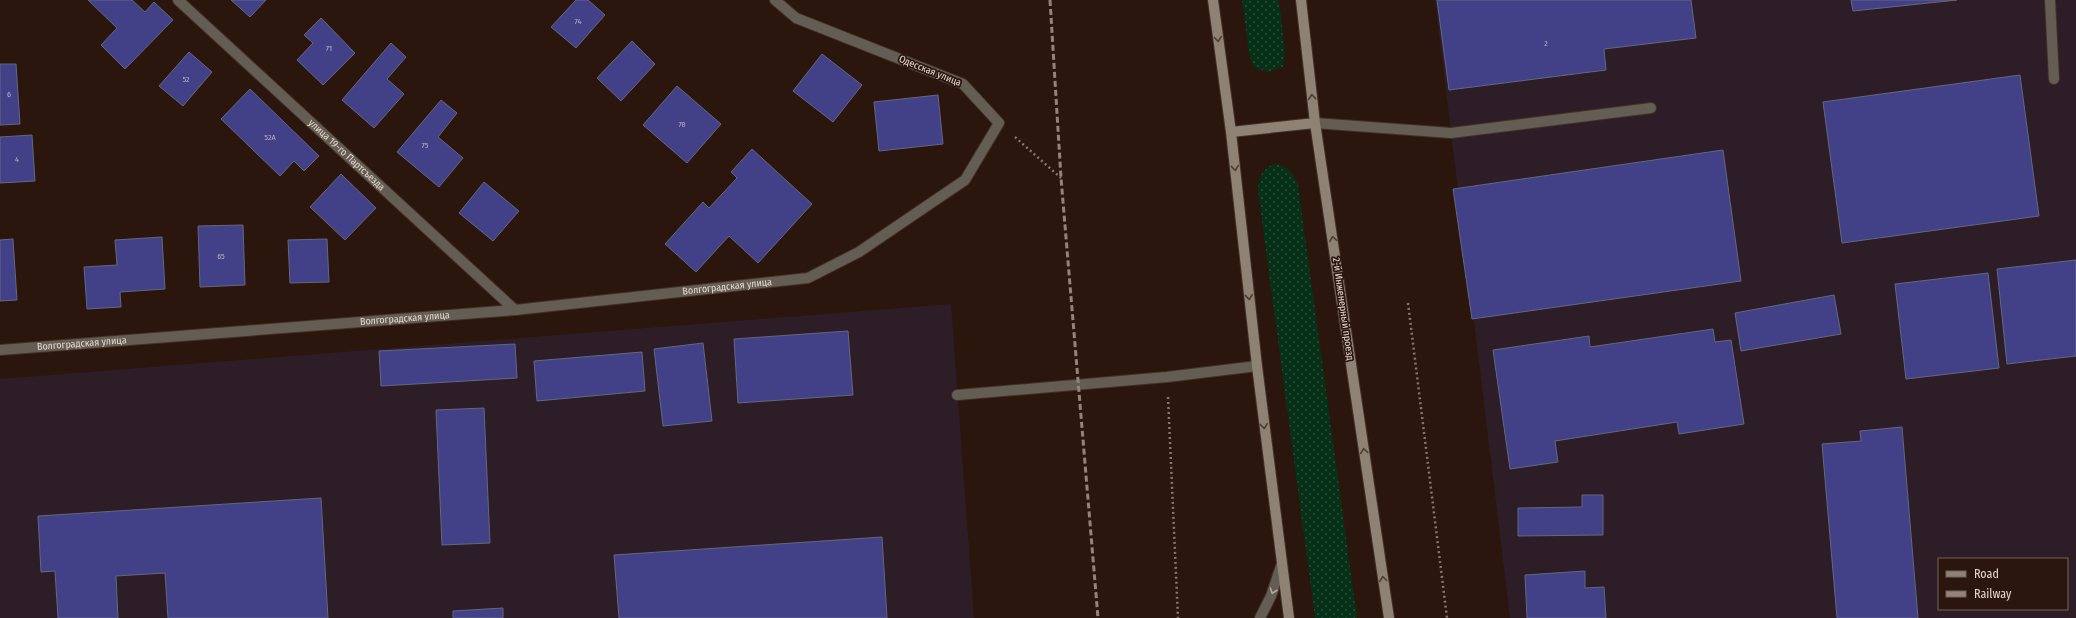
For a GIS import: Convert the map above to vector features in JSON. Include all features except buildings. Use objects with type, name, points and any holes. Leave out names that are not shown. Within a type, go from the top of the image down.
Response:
[{"type":"main road","points":[[1213,0],[1231,132],[1257,366],[1289,618]]},
{"type":"main road","name":"2-й Инженерный проезд","points":[[1302,0],[1315,123],[1389,618]]},
{"type":"main road","points":[[1231,132],[1315,123]]},
{"type":"street","name":"улица 19-го Партсъезда","points":[[178,0],[515,310]]},
{"type":"street","name":"Одесская улица","points":[[775,0],[796,18],[963,84],[999,123]]},
{"type":"street","points":[[2050,0],[2054,79]]},
{"type":"street","points":[[1315,123],[1451,133],[1651,108]]},
{"type":"street","name":"Волгоградская улица","points":[[0,350],[515,310],[808,278],[859,252],[965,180],[999,123]]},
{"type":"street","points":[[957,395],[1168,377],[1257,366]]},
{"type":"street","points":[[1260,618],[1271,596],[1282,563]]},
{"type":"path","points":[[999,123],[1060,178]]},
{"type":"path","points":[[1408,303],[1447,618]]},
{"type":"path","points":[[1168,377],[1178,618]]},
{"type":"shaded area","points":[[1435,0],[2076,0],[2076,618],[1510,618]]},
{"type":"shaded area","points":[[951,304],[974,618],[0,618],[0,379]]},
{"type":"green space","points":[[1242,0],[1279,0],[1285,53],[1283,67],[1268,72],[1253,67],[1249,53]]},
{"type":"green space","points":[[1274,164],[1283,166],[1289,170],[1298,185],[1357,618],[1315,618],[1258,191],[1262,174],[1266,169]]},
{"type":"railway","points":[[1050,0],[1061,178],[1098,618]]}]
